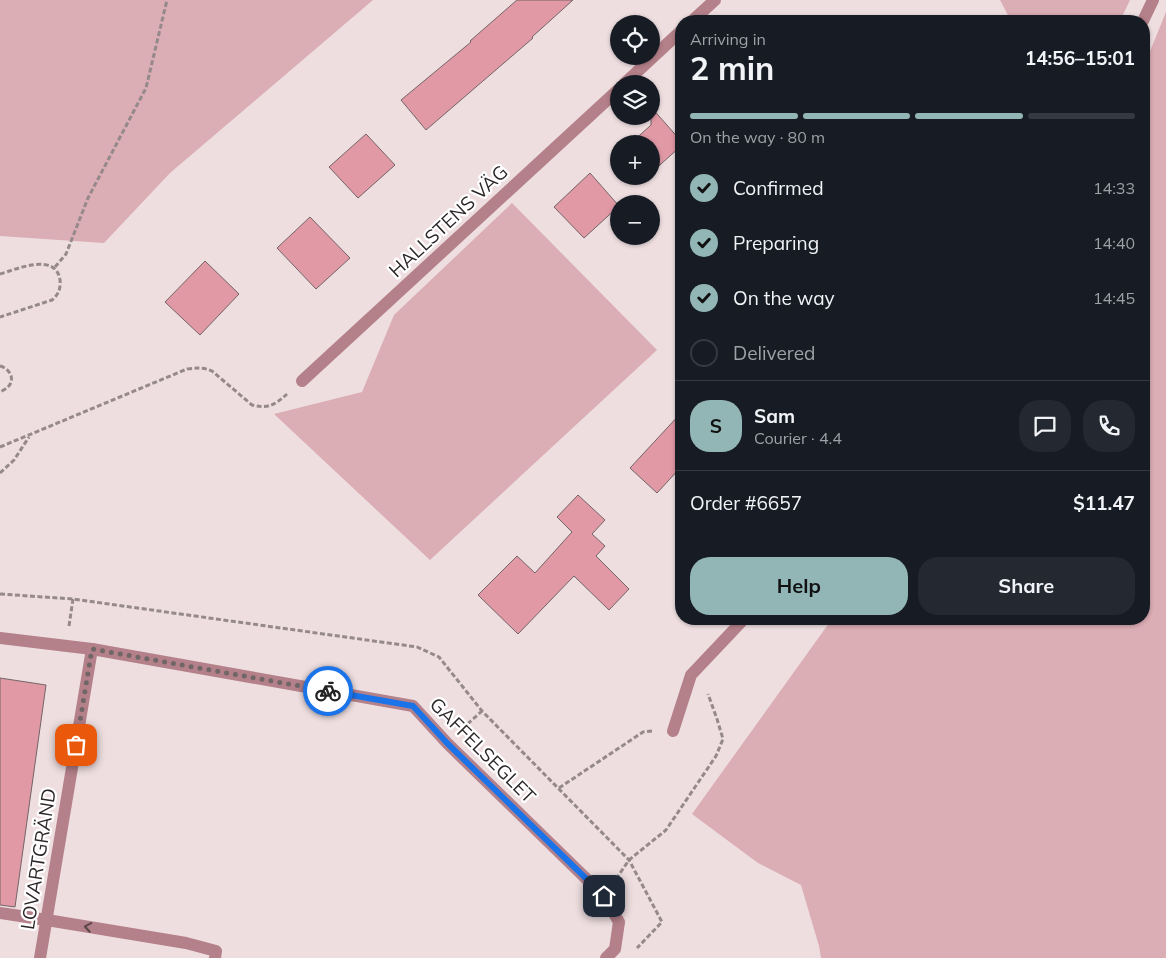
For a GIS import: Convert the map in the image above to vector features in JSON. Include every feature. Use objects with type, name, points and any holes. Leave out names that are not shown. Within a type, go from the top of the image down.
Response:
[{"type":"street","points":[[699,15],[715,0]]},
{"type":"street","points":[[1146,15],[1153,0]]},
{"type":"street","points":[[634,75],[675,37]]},
{"type":"street","name":"HALLSTENS VÄG","points":[[302,381],[610,97]]},
{"type":"street","points":[[673,731],[691,675],[738,625]]},
{"type":"street","name":"GAFFELSEGLET","points":[[0,638],[92,649],[413,706],[447,743],[604,896],[619,922],[615,949],[606,958]]},
{"type":"street","name":"LOVARTGRÄND","points":[[40,958],[92,649]]},
{"type":"street","points":[[0,913],[186,943],[215,955]]},
{"type":"path","points":[[54,267],[66,254],[88,198],[146,88],[168,0]]},
{"type":"path","points":[[0,274],[40,264],[48,264],[54,267],[60,277],[61,285],[60,291],[52,300],[0,317]]},
{"type":"path","points":[[0,366],[4,367],[11,376],[7,388],[0,392]]},
{"type":"path","points":[[0,447],[187,370],[196,368],[205,368],[212,371],[252,405],[260,407],[276,404],[302,381]]},
{"type":"path","points":[[0,473],[14,460],[30,436]]},
{"type":"path","points":[[65,645],[73,599]]},
{"type":"path","points":[[604,896],[629,860],[666,830],[716,756],[723,739],[708,696],[708,689]]},
{"type":"path","points":[[447,743],[482,710]]},
{"type":"path","points":[[558,788],[643,732],[673,731]]},
{"type":"path","points":[[629,860],[662,922],[633,952]]},
{"type":"shaded area","points":[[0,0],[373,0],[170,173],[104,243],[0,236]]},
{"type":"shaded area","points":[[1000,0],[1130,0],[1123,15],[1008,15]]},
{"type":"shaded area","points":[[1166,12],[1166,958],[821,958],[801,885],[758,863],[692,814],[828,625],[1150,625],[1150,51]]},
{"type":"shaded area","points":[[512,203],[657,350],[430,560],[274,414],[362,392],[394,315]]},
{"type":"building","points":[[517,0],[573,0],[533,38],[426,130],[401,100],[471,42]]},
{"type":"building","points":[[660,117],[675,134],[675,151],[660,165],[660,135],[640,135],[651,125],[660,125]]},
{"type":"building","points":[[366,134],[395,165],[358,198],[329,167]]},
{"type":"building","points":[[590,173],[610,196],[610,214],[584,238],[554,207]]},
{"type":"building","points":[[310,217],[350,258],[316,289],[277,248]]},
{"type":"building","points":[[205,261],[239,294],[200,335],[165,302]]},
{"type":"building","points":[[675,419],[675,474],[657,493],[630,468]]},
{"type":"building","points":[[578,495],[605,520],[592,534],[605,546],[596,556],[629,589],[609,610],[574,576],[518,634],[478,595],[517,556],[535,573],[572,532],[557,517]]},
{"type":"building","points":[[0,678],[46,685],[15,907],[0,905]]},
{"type":"way so far","points":[[76,745],[92,649],[328,691]]},
{"type":"route","points":[[328,691],[413,706],[447,743],[604,896]]}]
